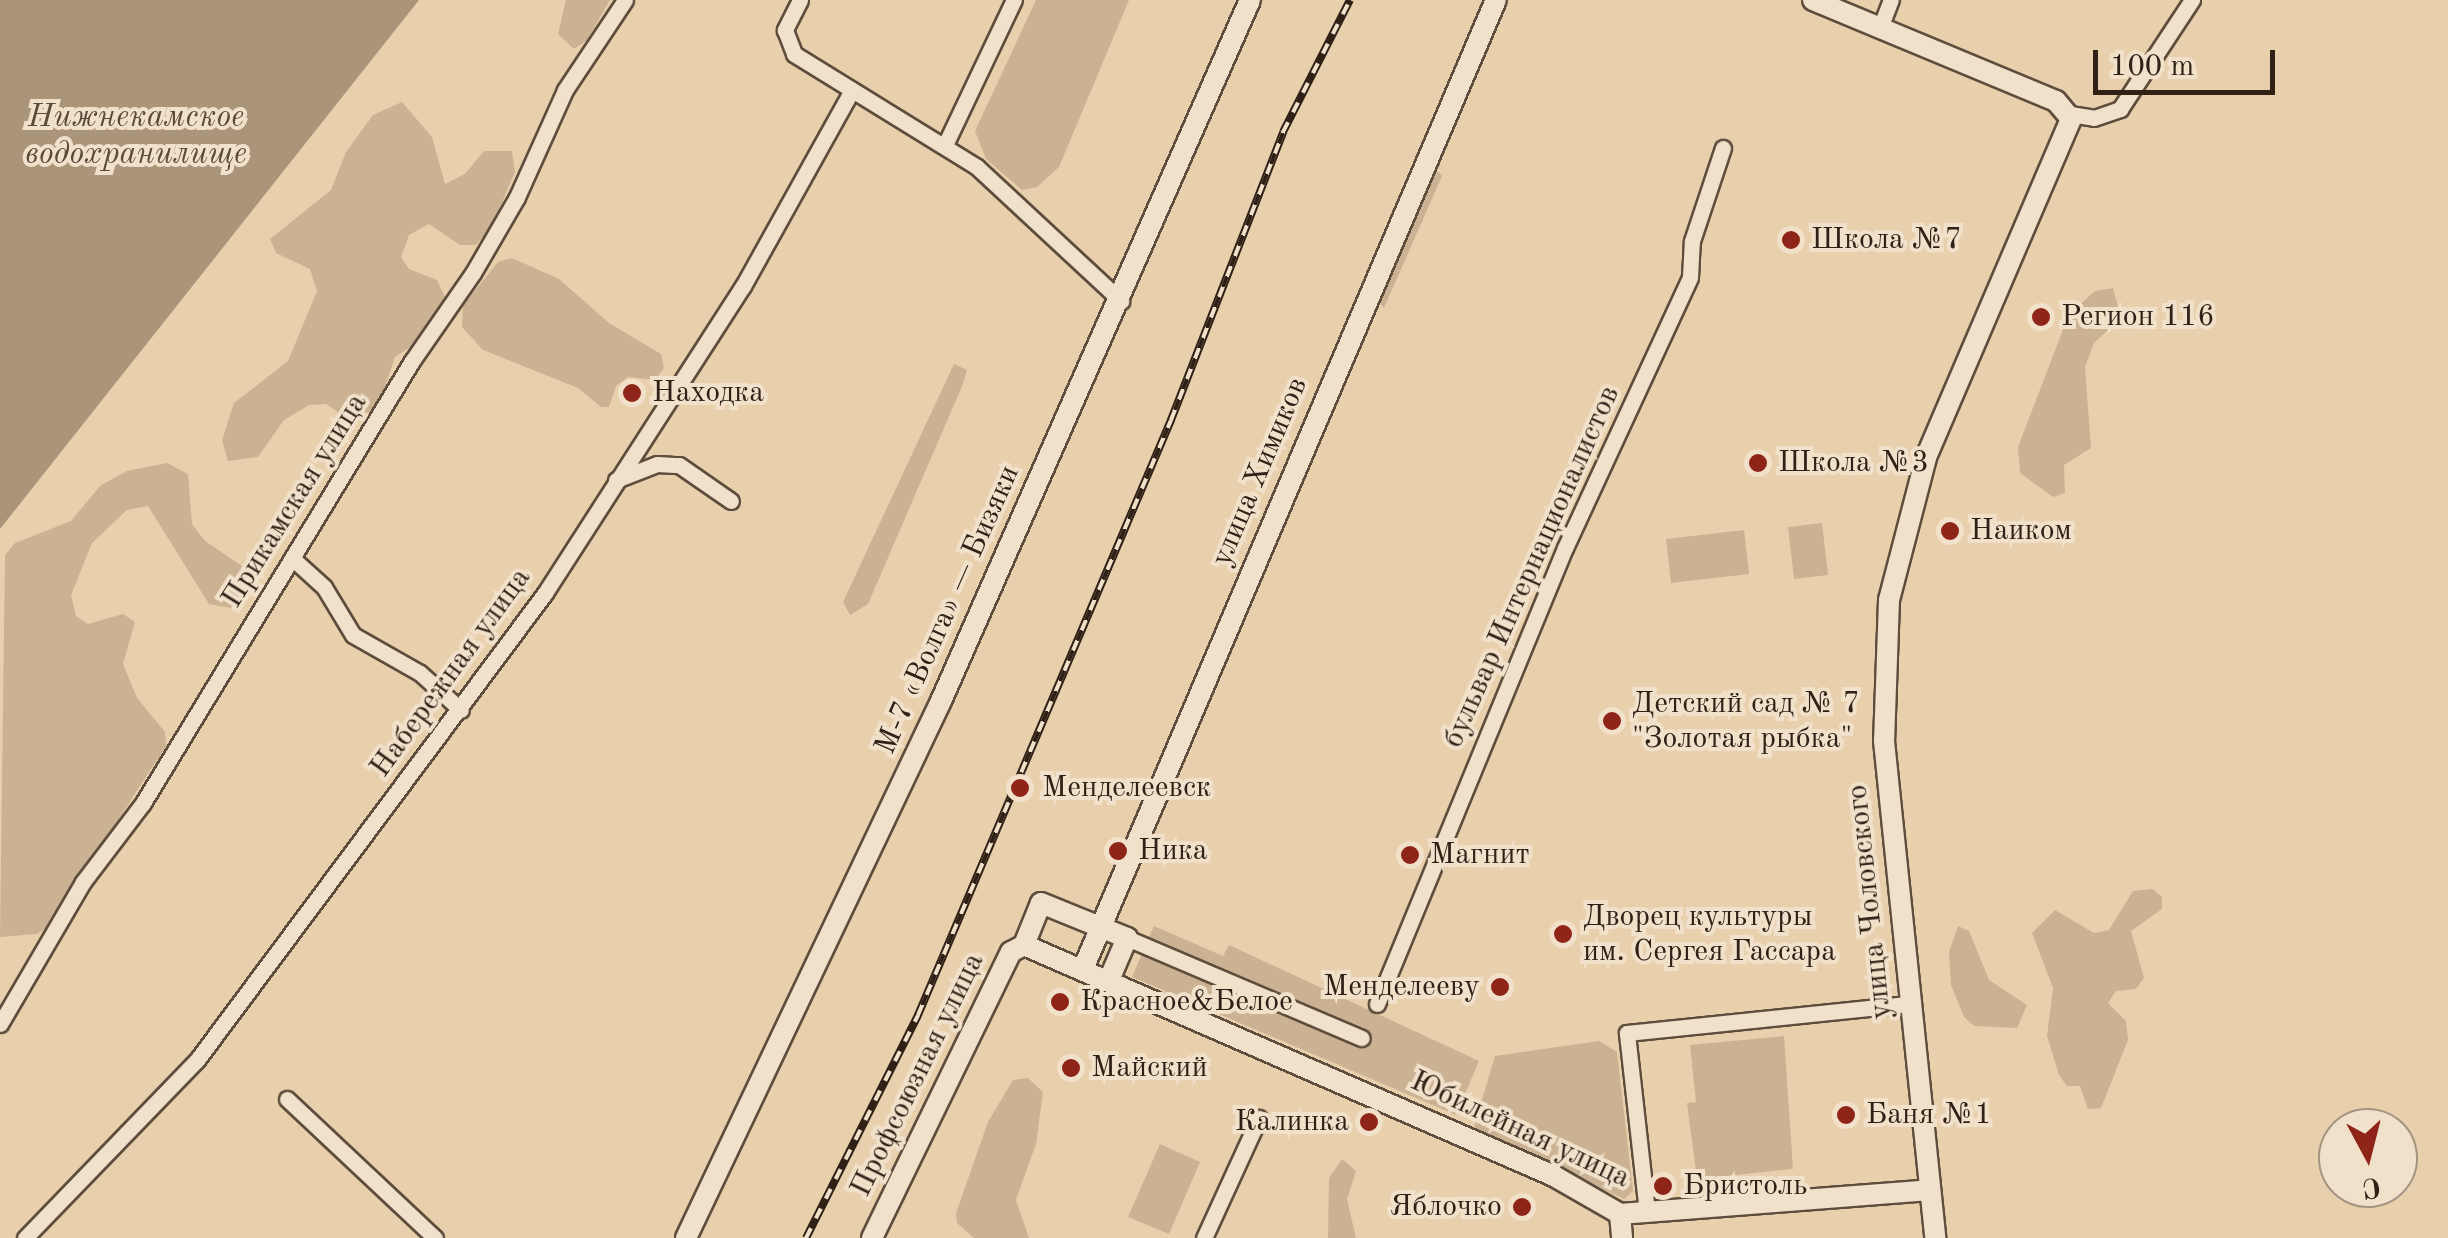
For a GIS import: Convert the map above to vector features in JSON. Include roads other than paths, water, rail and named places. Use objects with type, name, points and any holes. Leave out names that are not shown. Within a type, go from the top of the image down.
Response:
[{"type":"main road","name":"М-7 «Волга» — Бизяки","points":[[686,1238],[941,701],[1250,0]]},
{"type":"main road","name":"улица Химиков","points":[[1083,969],[1496,0]]},
{"type":"main road","points":[[1812,0],[2056,100],[2070,114]]},
{"type":"main road","name":"улица Чоловского","points":[[1935,1238],[1884,740],[1889,600],[1926,458],[2070,131],[2070,114]]},
{"type":"main road","name":"Профсоюзная улица","points":[[872,1238],[1011,952],[1024,944],[1042,903],[1101,928]]},
{"type":"main road","points":[[1101,928],[1127,938],[1110,980]]},
{"type":"main road","name":"Юбилейная улица","points":[[1024,944],[1554,1176],[1620,1214],[1930,1190]]},
{"type":"main road","points":[[1620,1214],[1622,1238]]},
{"type":"street","name":"Прикамская улица","points":[[0,1024],[473,274],[518,197],[565,90],[625,0]]},
{"type":"street","points":[[800,0],[785,30],[789,49],[945,145],[1120,301]]},
{"type":"street","points":[[945,145],[1014,0]]},
{"type":"street","points":[[1880,28],[1891,0]]},
{"type":"street","points":[[2070,114],[2094,118],[2120,110],[2192,0]]},
{"type":"street","name":"Набережная улица","points":[[25,1238],[196,1060],[461,710],[743,286],[852,90]]},
{"type":"street","name":"бульвар Интернационалистов","points":[[1378,1004],[1566,548],[1690,278],[1692,241],[1722,148]]},
{"type":"street","points":[[616,480],[658,464],[679,465],[730,501]]},
{"type":"street","points":[[292,558],[324,587],[353,635],[420,673],[461,710]]},
{"type":"street","points":[[1127,938],[1362,1038]]},
{"type":"street","points":[[1647,1212],[1626,1033],[1910,1004]]},
{"type":"street","points":[[288,1099],[434,1238]]},
{"type":"street","points":[[1204,1238],[1259,1118]]},
{"type":"water","name":"Нижнекамское водохранилище","points":[[0,0],[419,0],[0,529]]},
{"type":"railway","points":[[806,1238],[918,1015],[1171,420],[1283,132],[1350,0]]},
{"type":"place","name":"Школа №7","points":[[1791,240]]},
{"type":"place","name":"Регион 116","points":[[2041,317]]},
{"type":"place","name":"Находка","points":[[632,393]]},
{"type":"place","name":"Школа №3","points":[[1758,463]]},
{"type":"place","name":"Наиком","points":[[1950,531]]},
{"type":"place","name":"Детский сад № 7 \"Золотая рыбка\"","points":[[1612,721]]},
{"type":"place","name":"Менделеевск","points":[[1020,788]]},
{"type":"place","name":"Ника","points":[[1118,851]]},
{"type":"place","name":"Магнит","points":[[1410,855]]},
{"type":"place","name":"Дворец культуры им. Сергея Гассара","points":[[1563,934]]},
{"type":"place","name":"Менделееву","points":[[1500,987]]},
{"type":"place","name":"Красное&Белое","points":[[1060,1002]]},
{"type":"place","name":"Майский","points":[[1071,1068]]},
{"type":"place","name":"Баня №1","points":[[1846,1115]]},
{"type":"place","name":"Калинка","points":[[1369,1122]]},
{"type":"place","name":"Бристоль","points":[[1663,1186]]},
{"type":"place","name":"Яблочко","points":[[1522,1207]]}]
